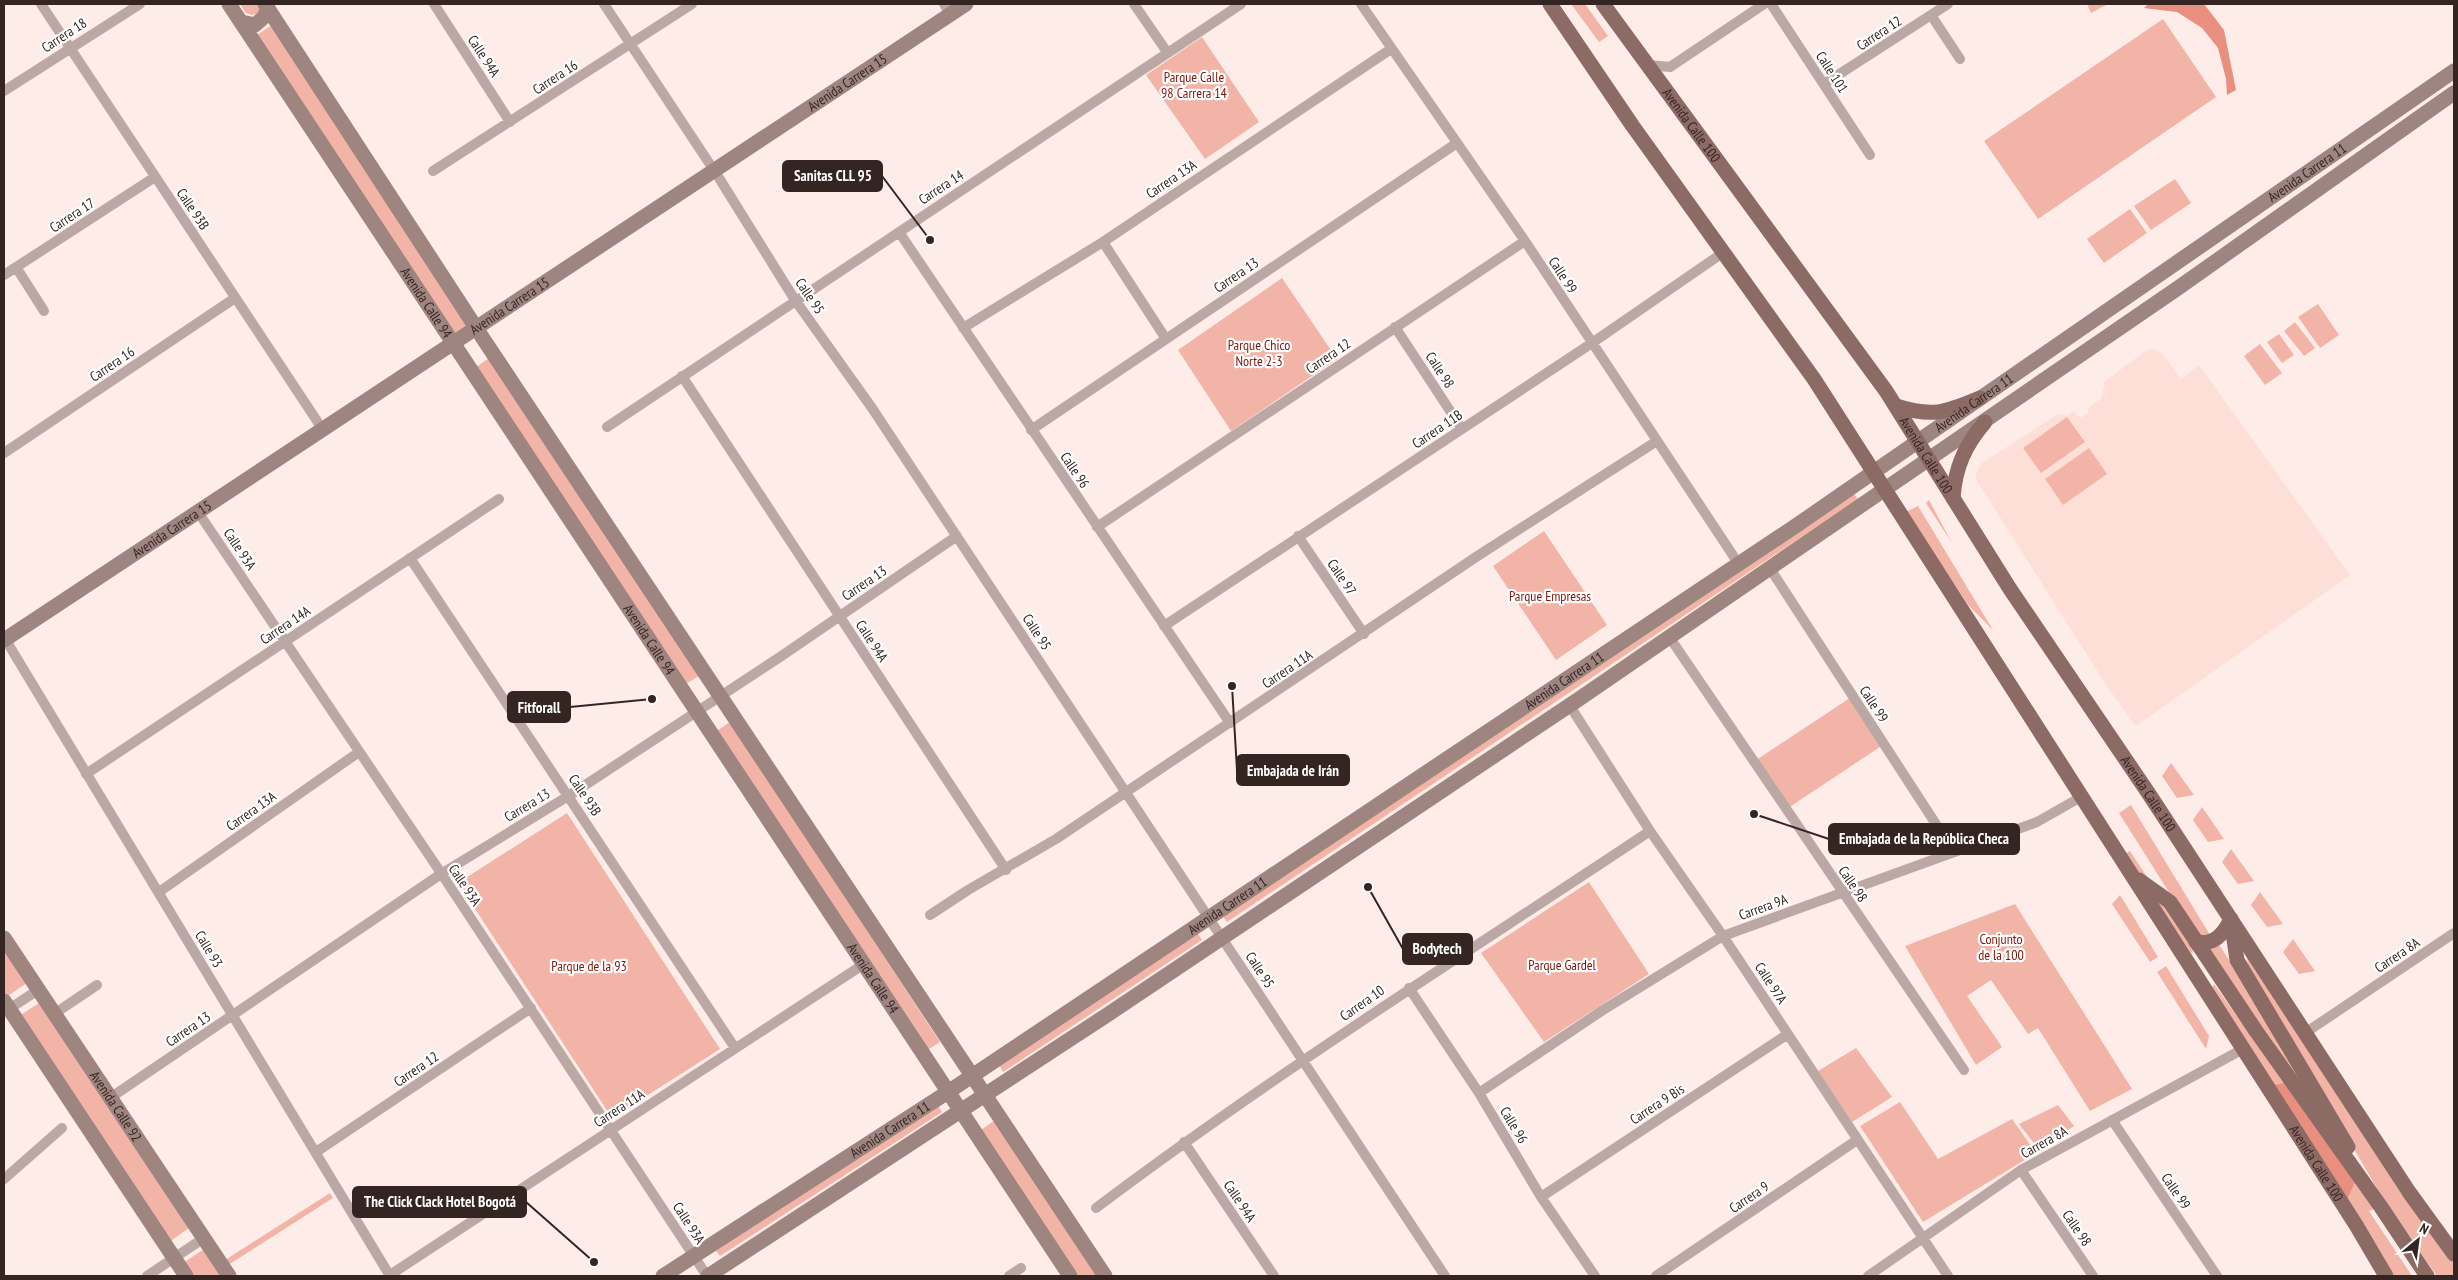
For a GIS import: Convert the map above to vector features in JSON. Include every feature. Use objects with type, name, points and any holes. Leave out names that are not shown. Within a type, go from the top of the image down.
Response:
[{"type":"main road","name":"Avenida Calle 94","points":[[229,4],[1070,1276]]},
{"type":"main road","name":"Avenida Carrera 15","points":[[4,639],[714,170],[947,9],[966,4]]},
{"type":"main road","points":[[1541,4],[1632,125]]},
{"type":"main road","name":"Avenida Calle 100","points":[[1550,4],[1632,125],[1814,379],[2356,1225],[2386,1276]]},
{"type":"main road","name":"Avenida Calle 100","points":[[1603,4],[1896,406],[2006,582],[2231,919],[2409,1192],[2454,1254]]},
{"type":"main road","name":"Avenida Calle 94","points":[[266,6],[720,696],[1105,1276]]},
{"type":"main road","points":[[241,22],[255,25],[264,17],[266,6]]},
{"type":"main road","name":"Avenida Carrera 11","points":[[663,1276],[948,1092],[1874,473],[2454,71]]},
{"type":"main road","name":"Avenida Carrera 11","points":[[707,1276],[961,1111],[1570,706],[1985,422],[2454,93]]},
{"type":"main road","points":[[1896,406],[1923,414],[1934,414],[1980,398]]},
{"type":"main road","points":[[1953,498],[1958,464],[1970,442],[1985,422]]},
{"type":"main road","name":"Avenida Calle 100","points":[[2131,875],[2170,902],[2216,972],[2381,1207],[2427,1276]]},
{"type":"main road","points":[[2196,942],[2212,942],[2224,931],[2231,919]]},
{"type":"main road","name":"Avenida Calle 100","points":[[2231,919],[2237,960],[2330,1115],[2381,1207]]},
{"type":"main road","name":"Avenida Calle 92","points":[[4,938],[229,1276]]},
{"type":"main road","points":[[2186,960],[2216,972]]},
{"type":"main road","points":[[6,1008],[186,1276]]},
{"type":"street","name":"Calle 93B","points":[[40,4],[323,430]]},
{"type":"street","name":"Carrera 18","points":[[4,91],[140,4]]},
{"type":"street","name":"Calle 94A","points":[[434,4],[510,122]]},
{"type":"street","name":"Calle 95","points":[[604,4],[714,170],[796,300],[872,408],[1445,1276]]},
{"type":"street","name":"Carrera 16","points":[[433,171],[692,4]]},
{"type":"street","points":[[1134,4],[1167,52]]},
{"type":"street","name":"Carrera 14","points":[[607,427],[1241,4]]},
{"type":"street","name":"Calle 99","points":[[1361,4],[1524,241],[1738,563]]},
{"type":"street","points":[[1653,71],[1670,67],[1764,4]]},
{"type":"street","name":"Calle 101","points":[[1771,4],[1870,155]]},
{"type":"street","name":"Carrera 12","points":[[1824,84],[1948,4]]},
{"type":"street","points":[[1931,15],[1960,59]]},
{"type":"street","name":"Carrera 13A","points":[[963,328],[1103,242],[1391,49]]},
{"type":"street","name":"Carrera 13","points":[[1031,430],[1457,143]]},
{"type":"street","name":"Carrera 17","points":[[4,275],[155,177]]},
{"type":"street","name":"Calle 96","points":[[899,232],[1230,722]]},
{"type":"street","name":"Carrera 12","points":[[1097,526],[1524,241]]},
{"type":"street","points":[[1103,242],[1166,339]]},
{"type":"street","name":"Carrera 11B","points":[[1164,626],[1592,343],[1724,252]]},
{"type":"street","points":[[16,267],[44,311]]},
{"type":"street","name":"Carrera 16","points":[[4,453],[235,298]]},
{"type":"street","name":"Calle 98","points":[[1396,327],[1462,429]]},
{"type":"street","name":"Calle 94A","points":[[682,376],[1006,870]]},
{"type":"street","name":"Carrera 11A","points":[[930,915],[968,890],[1006,870],[1056,839],[1125,790],[1364,634],[1479,555],[1656,441]]},
{"type":"street","name":"Carrera 14A","points":[[86,774],[499,499]]},
{"type":"street","name":"Calle 93A","points":[[198,512],[531,1008],[707,1276]]},
{"type":"street","name":"Carrera 13","points":[[110,1098],[441,874],[570,795],[957,536]]},
{"type":"street","name":"Calle 97","points":[[1298,536],[1364,634]]},
{"type":"street","name":"Calle 93B","points":[[410,558],[479,664],[570,795],[735,1048]]},
{"type":"street","name":"Calle 99","points":[[1770,570],[1954,852]]},
{"type":"street","name":"Calle 98","points":[[1670,638],[1964,1070]]},
{"type":"street","name":"Calle 93","points":[[4,639],[390,1276]]},
{"type":"street","name":"Calle 97A","points":[[1570,706],[1650,830],[1723,936],[1922,1240],[1948,1276]]},
{"type":"street","name":"Carrera 13A","points":[[159,892],[359,752]]},
{"type":"street","name":"Carrera 9A","points":[[1479,1093],[1603,1010],[1723,936],[2044,820],[2081,797]]},
{"type":"street","name":"Carrera 10","points":[[1096,1208],[1184,1142],[1409,988],[1650,830]]},
{"type":"street","name":"Carrera 8A","points":[[2305,1033],[2454,934]]},
{"type":"street","name":"Carrera 11A","points":[[390,1276],[864,964]]},
{"type":"street","points":[[54,1014],[97,985]]},
{"type":"street","name":"Calle 96","points":[[1409,988],[1479,1093],[1541,1197],[1595,1276]]},
{"type":"street","points":[[6,1008],[38,990]]},
{"type":"street","name":"Carrera 12","points":[[316,1152],[531,1008]]},
{"type":"street","name":"Carrera 9 Bis","points":[[1541,1197],[1788,1034]]},
{"type":"street","name":"Carrera 8A","points":[[1868,1276],[2021,1170],[2242,1049]]},
{"type":"street","name":"Calle 99","points":[[2112,1120],[2217,1276]]},
{"type":"street","points":[[4,1179],[62,1128]]},
{"type":"street","name":"Carrera 9","points":[[1656,1276],[1858,1140]]},
{"type":"street","name":"Calle 94A","points":[[1184,1142],[1274,1276]]},
{"type":"street","name":"Calle 98","points":[[2021,1170],[2093,1276]]},
{"type":"street","points":[[147,1276],[204,1238]]},
{"type":"street","points":[[1009,1276],[1021,1268]]},
{"type":"shaded area","points":[[2148,4],[2204,4],[2224,30],[2236,90],[2227,95],[2226,79],[2218,48],[2202,28],[2177,12],[2144,8]]},
{"type":"shaded area","points":[[2154,349],[2163,354],[2181,379],[2199,365],[2350,575],[2136,726],[2108,688],[1975,475],[1982,463],[2058,414],[2067,416],[2074,411],[2080,418],[2088,413],[2089,407],[2101,399],[2105,381],[2147,350]]},
{"type":"shaded area","points":[[2285,1083],[2355,1182],[2346,1202],[2274,1085]]},
{"type":"green space","points":[[240,4],[259,4],[259,13],[252,15],[246,13]]},
{"type":"green space","points":[[1571,4],[1585,4],[1608,36],[1599,42]]},
{"type":"green space","points":[[2087,4],[2108,4],[2091,13]]},
{"type":"green space","points":[[2163,19],[2216,97],[2038,219],[1984,141]]},
{"type":"green space","points":[[272,25],[469,324],[454,334],[257,35]]},
{"type":"green space","name":"Parque Calle 98 Carrera 14","points":[[1202,37],[1259,122],[1205,159],[1146,75]]},
{"type":"green space","points":[[2175,179],[2191,203],[2151,230],[2134,206]]},
{"type":"green space","points":[[2130,209],[2147,233],[2104,263],[2087,239]]},
{"type":"green space","name":"Parque Chico Norte 2-3","points":[[1282,278],[1337,359],[1231,431],[1178,350]]},
{"type":"green space","points":[[2318,304],[2339,335],[2320,348],[2298,317]]},
{"type":"green space","points":[[2295,322],[2315,348],[2304,356],[2284,331]]},
{"type":"green space","points":[[2279,334],[2294,355],[2282,363],[2267,342]]},
{"type":"green space","points":[[2260,344],[2282,373],[2265,385],[2244,356]]},
{"type":"green space","points":[[489,358],[699,676],[684,685],[475,368]]},
{"type":"green space","points":[[2067,417],[2085,442],[2041,473],[2023,448]]},
{"type":"green space","points":[[2089,448],[2107,474],[2063,505],[2045,479]]},
{"type":"green space","points":[[1852,491],[1858,499],[1227,922],[1221,914]]},
{"type":"green space","points":[[1929,500],[1952,543],[1926,503]]},
{"type":"green space","points":[[1918,506],[1993,630],[1969,606],[1906,512]]},
{"type":"green space","name":"Parque Empresas","points":[[1544,531],[1607,625],[1556,660],[1493,566]]},
{"type":"green space","points":[[1853,696],[1886,743],[1788,808],[1756,760]]},
{"type":"green space","points":[[730,722],[940,1042],[926,1051],[715,732]]},
{"type":"green space","points":[[2171,763],[2194,795],[2177,798],[2162,776]]},
{"type":"green space","points":[[2131,805],[2210,935],[2199,940],[2119,813]]},
{"type":"green space","points":[[2202,807],[2224,839],[2208,842],[2193,820]]},
{"type":"green space","name":"Parque de la 93","points":[[567,813],[720,1049],[612,1118],[458,883]]},
{"type":"green space","points":[[2231,849],[2254,881],[2238,884],[2222,862]]},
{"type":"green space","points":[[2130,851],[2195,950],[2191,953],[2125,854]]},
{"type":"green space","name":"Parque Gardel","points":[[1589,882],[1649,974],[1544,1042],[1481,953]]},
{"type":"green space","points":[[2260,892],[2283,924],[2267,927],[2251,905]]},
{"type":"green space","points":[[2120,895],[2158,957],[2150,962],[2112,904]]},
{"type":"green space","name":"Conjunto de la 100","points":[[2015,904],[2132,1089],[2090,1111],[2038,1028],[2028,1034],[1991,980],[1967,996],[2002,1047],[1976,1065],[1905,946]]},
{"type":"green space","points":[[1196,931],[1202,940],[1003,1072],[998,1063]]},
{"type":"green space","points":[[2293,939],[2315,971],[2299,974],[2283,952]]},
{"type":"green space","points":[[2218,943],[2250,992],[2322,1116],[2208,950]]},
{"type":"green space","points":[[4,948],[27,983],[6,997],[4,994]]},
{"type":"green space","points":[[2246,953],[2398,1189],[2454,1264],[2454,1276],[2437,1276],[2378,1190],[2249,970]]},
{"type":"green space","points":[[2166,966],[2209,1036],[2206,1049],[2157,972]]},
{"type":"green space","points":[[2214,984],[2374,1209],[2369,1211],[2412,1276],[2392,1276],[2212,988]]},
{"type":"green space","points":[[39,1003],[189,1228],[169,1242],[19,1016]]},
{"type":"green space","points":[[1856,1048],[1892,1097],[1852,1122],[1818,1071]]},
{"type":"green space","points":[[1900,1102],[1938,1159],[2012,1119],[2036,1153],[1923,1222],[1860,1126]]},
{"type":"green space","points":[[937,1104],[942,1112],[720,1256],[714,1248]]},
{"type":"green space","points":[[2058,1105],[2074,1126],[2039,1150],[2019,1124]]},
{"type":"green space","points":[[995,1120],[1099,1276],[1078,1276],[981,1130]]},
{"type":"green space","points":[[330,1193],[333,1198],[225,1267],[222,1262]]},
{"type":"green space","points":[[204,1249],[222,1276],[192,1276],[183,1263]]},
{"type":"place","name":"Sanitas CLL 95","points":[[930,240]]},
{"type":"place","name":"Embajada de Irán","points":[[1232,686]]},
{"type":"place","name":"Fitforall","points":[[652,699]]},
{"type":"place","name":"Embajada de la República Checa","points":[[1754,814]]},
{"type":"place","name":"Bodytech","points":[[1368,887]]},
{"type":"place","name":"The Click Clack Hotel Bogotá","points":[[594,1262]]}]
